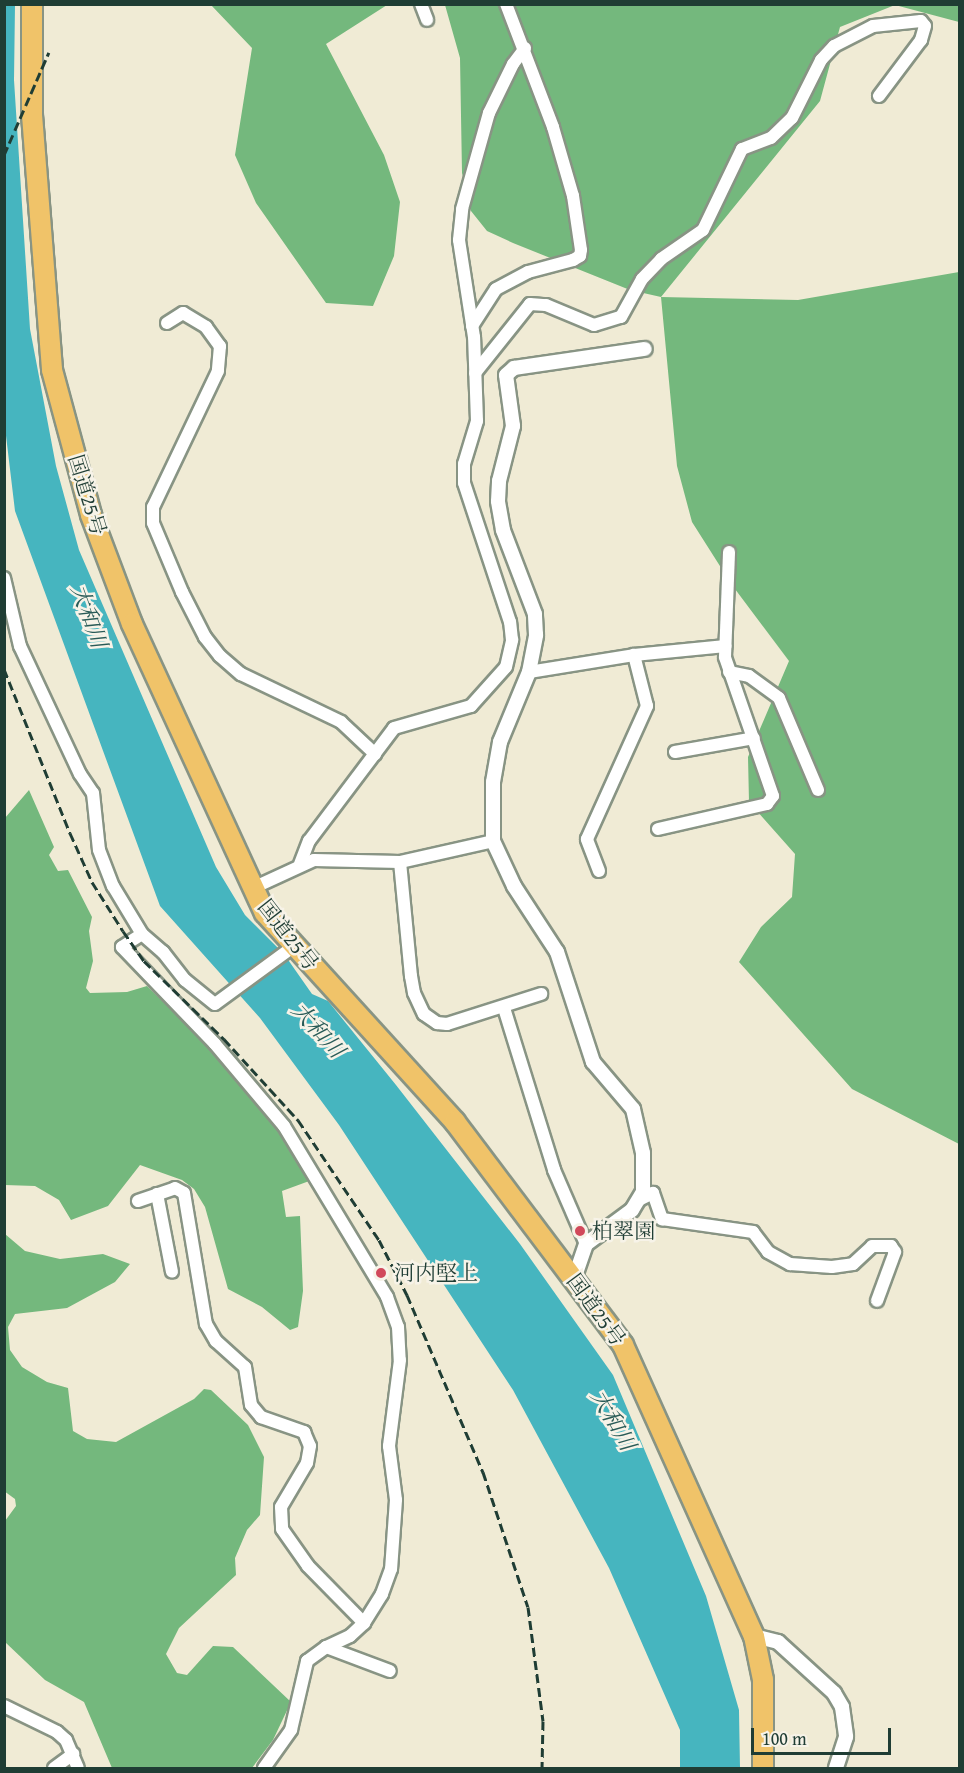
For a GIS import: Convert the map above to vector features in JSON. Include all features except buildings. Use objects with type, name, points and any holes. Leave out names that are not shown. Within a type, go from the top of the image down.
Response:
[{"type":"highway","name":"国道25号","points":[[32,4],[29,47],[32,115],[54,381],[91,515],[132,624],[253,888],[287,952],[455,1122],[623,1346],[754,1636],[763,1680],[763,1768]]},
{"type":"street","points":[[421,4],[427,20]]},
{"type":"street","points":[[472,326],[488,297],[509,281],[580,256],[573,196],[525,48],[506,4]]},
{"type":"street","points":[[475,373],[530,304],[546,304],[594,325],[621,317],[642,279],[662,259],[703,230],[742,149],[771,138],[792,118],[821,60],[834,46],[873,26],[921,21],[925,26],[921,40],[879,96]]},
{"type":"street","points":[[300,864],[309,841],[394,728],[471,706],[506,667],[512,640],[510,621],[464,483],[464,464],[477,421],[472,326],[459,240],[462,209],[489,113],[513,64],[525,48]]},
{"type":"street","points":[[167,323],[183,313],[206,327],[220,346],[218,371],[153,507],[153,523],[182,592],[205,637],[220,657],[241,674],[342,722],[375,754]]},
{"type":"street","points":[[574,1279],[586,1244],[613,1228],[643,1192],[644,1153],[633,1109],[593,1062],[557,952],[514,886],[493,842],[493,782],[500,742],[529,672],[536,635],[535,614],[503,530],[498,501],[499,482],[513,426],[506,375],[514,368],[645,349]]},
{"type":"street","points":[[658,829],[766,804],[772,796],[754,738],[729,672],[726,646],[729,552]]},
{"type":"street","points":[[4,578],[11,593],[20,646],[80,774],[93,793],[99,850],[106,868],[142,934],[208,1001],[215,1004],[223,1002],[287,952]]},
{"type":"street","points":[[529,672],[634,655],[726,646]]},
{"type":"street","points":[[599,871],[587,839],[646,706],[634,655]]},
{"type":"street","points":[[729,672],[749,676],[779,698],[818,790]]},
{"type":"street","points":[[675,752],[754,738]]},
{"type":"street","points":[[253,888],[300,864],[314,860],[400,862],[493,842]]},
{"type":"street","points":[[400,862],[412,985],[424,1014],[437,1023],[447,1024],[504,1008],[541,994]]},
{"type":"street","points":[[142,934],[122,947],[215,1044],[284,1125],[387,1297],[398,1327],[400,1360],[389,1446],[396,1500],[394,1544],[382,1593],[364,1623],[350,1636],[326,1647],[308,1661],[291,1730],[264,1768]]},
{"type":"street","points":[[504,1008],[554,1170],[586,1244]]},
{"type":"street","points":[[138,1201],[175,1188],[184,1192],[206,1324],[216,1341],[245,1367],[251,1405],[261,1417],[304,1432],[310,1446],[307,1462],[281,1507],[282,1529],[308,1566],[364,1623]]},
{"type":"street","points":[[637,1201],[653,1193],[662,1219],[753,1232],[768,1252],[790,1263],[832,1268],[854,1264],[872,1246],[891,1246],[896,1252],[877,1301]]},
{"type":"street","points":[[157,1194],[172,1272]]},
{"type":"street","points":[[754,1636],[778,1642],[834,1693],[842,1707],[846,1737],[836,1768]]},
{"type":"street","points":[[326,1647],[390,1671]]},
{"type":"street","points":[[4,1706],[57,1732],[66,1740],[78,1768]]},
{"type":"street","points":[[54,1768],[73,1755]]},
{"type":"green space","points":[[211,5],[387,5],[326,44],[384,155],[400,202],[394,256],[373,306],[326,303],[256,203],[235,155],[252,48]]},
{"type":"green space","points":[[445,5],[895,5],[840,27],[820,101],[661,297],[630,290],[513,243],[487,231],[471,211],[462,173],[460,58]]},
{"type":"green space","points":[[895,5],[959,5],[959,22]]},
{"type":"green space","points":[[959,272],[959,1144],[852,1089],[739,962],[761,927],[792,897],[795,854],[749,802],[748,757],[789,661],[732,585],[692,522],[677,466],[661,297],[798,300]]},
{"type":"green space","points":[[29,790],[54,847],[49,855],[58,871],[68,870],[92,917],[89,931],[93,961],[86,988],[90,993],[127,992],[147,986],[215,1052],[285,1137],[312,1180],[282,1191],[286,1217],[300,1216],[303,1291],[298,1327],[290,1330],[262,1307],[228,1289],[205,1207],[194,1189],[182,1180],[140,1165],[108,1206],[71,1220],[59,1200],[35,1186],[5,1185],[5,818]]},
{"type":"green space","points":[[5,1234],[25,1251],[60,1259],[103,1254],[130,1264],[115,1282],[67,1308],[15,1314],[8,1327],[10,1350],[22,1367],[47,1382],[68,1388],[73,1431],[87,1439],[116,1442],[194,1399],[204,1389],[211,1390],[248,1425],[264,1457],[260,1515],[247,1530],[235,1558],[236,1575],[179,1628],[166,1654],[177,1673],[187,1675],[213,1646],[233,1647],[291,1702],[273,1740],[252,1768],[112,1768],[84,1702],[45,1680],[5,1642],[5,1521],[16,1506],[15,1499],[4,1491]]},
{"type":"water","name":"大和川","points":[[4,5],[15,5],[14,80],[30,329],[56,466],[79,550],[216,867],[245,915],[284,954],[312,994],[328,1001],[396,1085],[520,1244],[613,1375],[706,1596],[739,1710],[740,1768],[680,1768],[680,1730],[609,1568],[513,1390],[339,1125],[260,1018],[160,906],[15,511],[4,419]]},
{"type":"railway","points":[[4,155],[49,52]]},
{"type":"railway","points":[[4,669],[92,882],[123,931],[144,961],[224,1039],[298,1120],[379,1240],[407,1295],[483,1472],[528,1607],[543,1721],[542,1768]]},
{"type":"place","name":"柏翠園","points":[[580,1231]]},
{"type":"place","name":"河内堅上","points":[[381,1273]]}]
